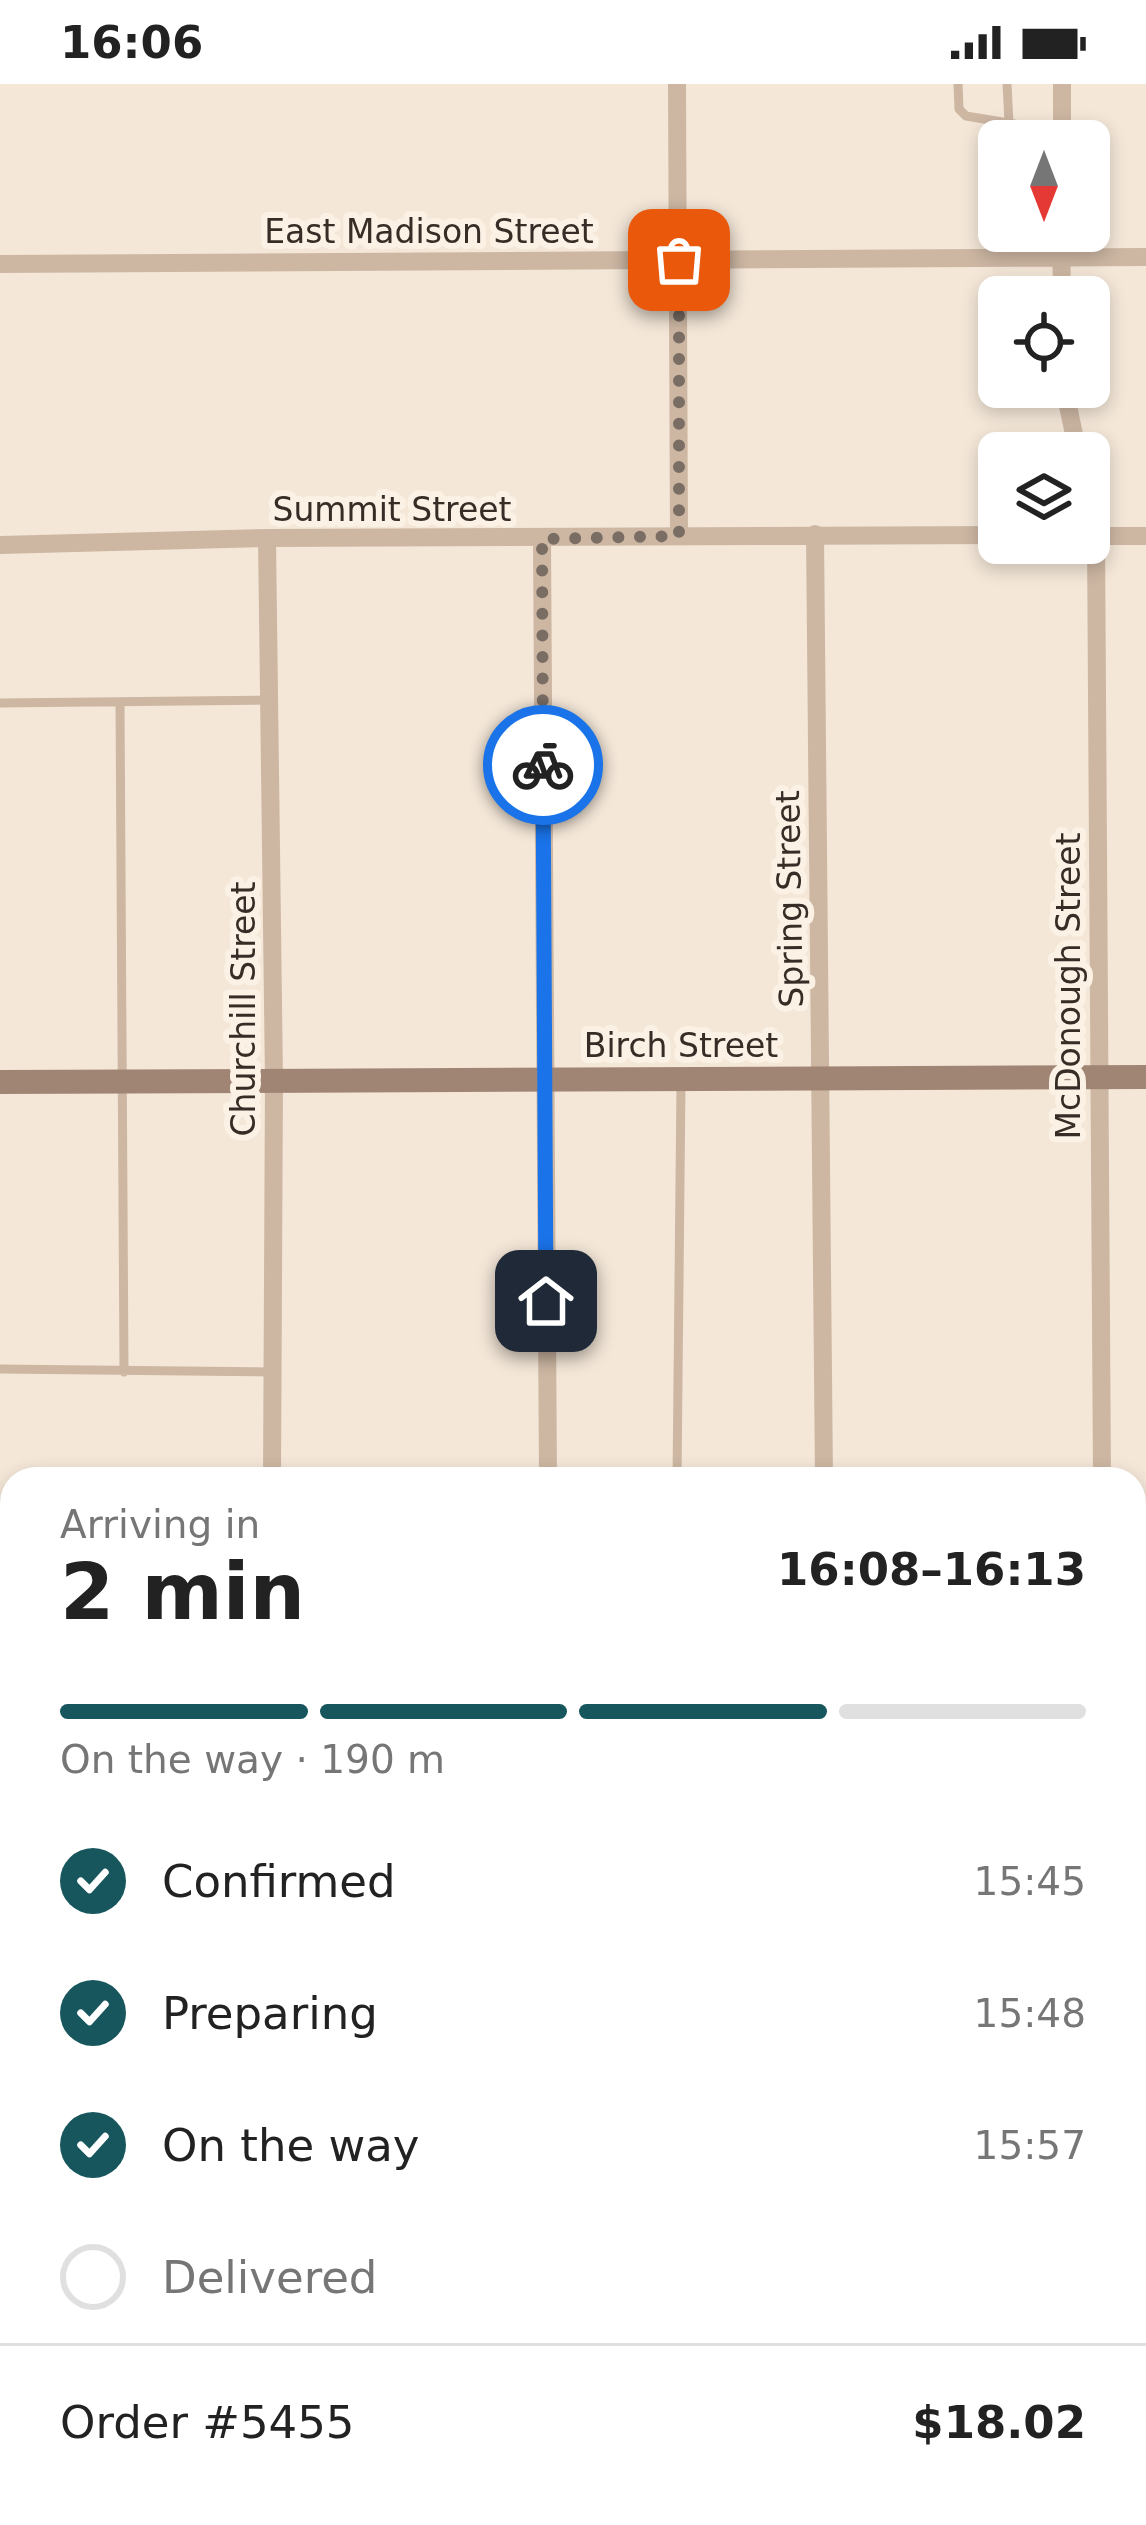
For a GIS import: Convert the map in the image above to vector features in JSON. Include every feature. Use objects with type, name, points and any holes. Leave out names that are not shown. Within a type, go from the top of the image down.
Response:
[{"type":"main road","name":"Birch Street","points":[[0,1082],[1146,1077]]},
{"type":"street","points":[[676,84],[679,536]]},
{"type":"street","points":[[1062,84],[1062,120]]},
{"type":"street","points":[[1061,252],[1061,276]]},
{"type":"street","name":"East Madison Street","points":[[0,264],[1146,257]]},
{"type":"street","name":"Spring Street","points":[[815,534],[824,1467]]},
{"type":"street","name":"Summit Street","points":[[0,545],[267,538],[978,535]]},
{"type":"street","points":[[1110,536],[1146,536]]},
{"type":"street","name":"Churchill Street","points":[[267,538],[274,1081],[272,1467]]},
{"type":"street","points":[[542,539],[548,1467]]},
{"type":"street","name":"McDonough Street","points":[[1092,564],[1102,1467]]},
{"type":"lane","points":[[958,84],[959,109],[966,116],[991,120]]},
{"type":"lane","points":[[1007,84],[1009,120]]},
{"type":"lane","points":[[0,703],[270,700]]},
{"type":"lane","points":[[120,702],[124,1372]]},
{"type":"lane","points":[[677,1467],[681,1078]]},
{"type":"lane","points":[[0,1369],[272,1372]]},
{"type":"way so far","points":[[543,765],[542,539],[679,536],[679,260]]},
{"type":"route","points":[[543,765],[546,1301]]}]
